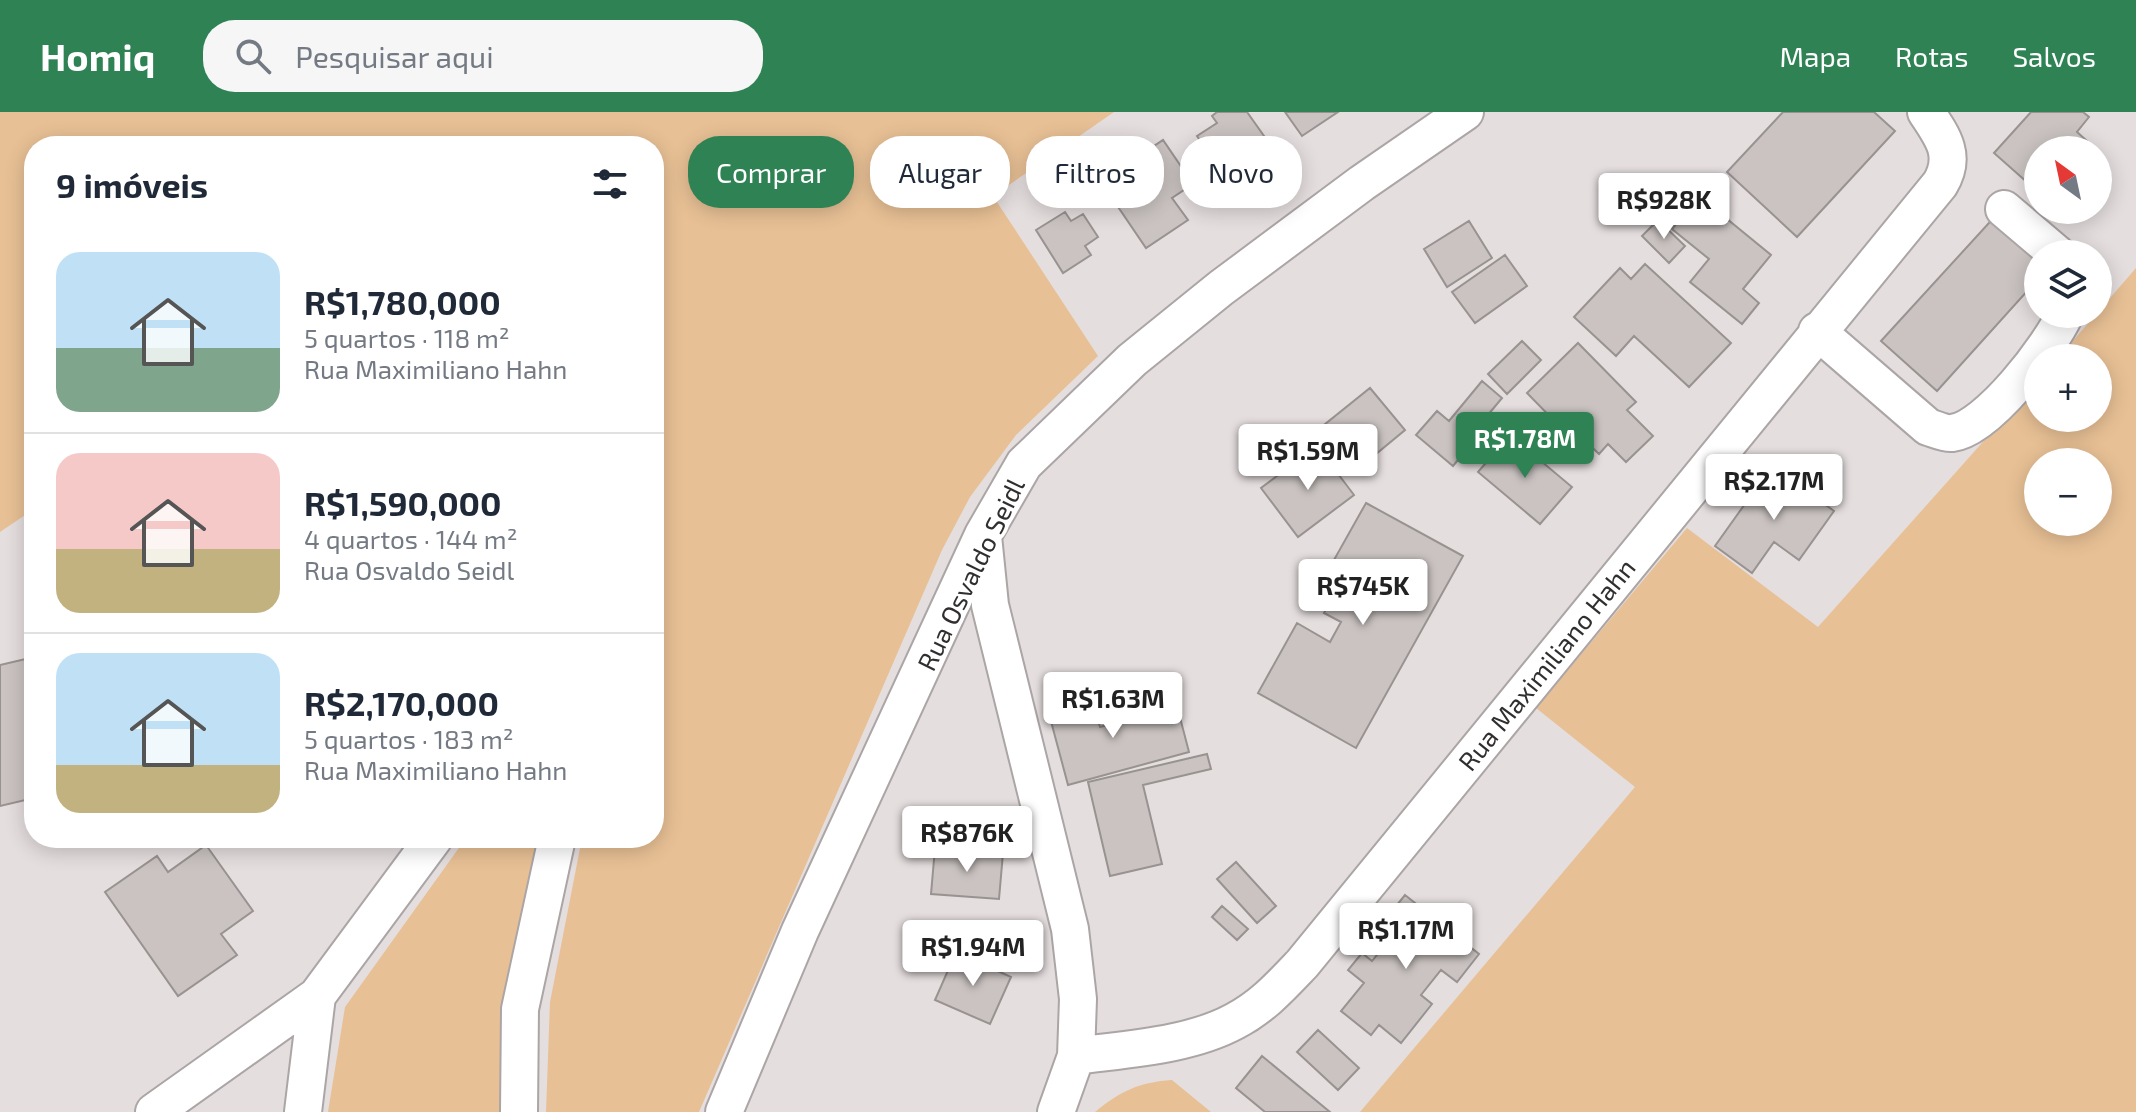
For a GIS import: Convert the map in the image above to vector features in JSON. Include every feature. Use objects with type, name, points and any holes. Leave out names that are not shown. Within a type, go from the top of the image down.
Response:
[{"type":"street","name":"Rua Osvaldo Seidl","points":[[724,1112],[800,931],[983,535],[1024,464],[1132,360],[1362,183],[1465,112]]},
{"type":"street","name":"Rua Maximiliano Hahn","points":[[1076,1056],[1150,1046],[1233,1023],[1279,988],[1949,169],[1949,153],[1926,112]]},
{"type":"street","points":[[2004,209],[2041,240]]},
{"type":"street","points":[[1817,331],[1928,427],[1952,433],[1980,421],[2050,344],[2058,328]]},
{"type":"street","points":[[983,535],[990,605],[1070,929],[1078,999],[1076,1056],[1056,1112]]},
{"type":"street","points":[[154,1112],[317,996],[427,848]]},
{"type":"street","points":[[519,1112],[520,1009],[555,848]]},
{"type":"street","points":[[303,1112],[317,996]]},
{"type":"shaded area","points":[[0,112],[1114,112],[1079,136],[1026,136],[1026,173],[1010,184],[1010,136],[870,136],[870,208],[1001,208],[1098,356],[1016,435],[970,497],[942,550],[699,1112],[546,1112],[550,1002],[580,848],[664,848],[664,136],[24,136],[24,516],[0,532]]},
{"type":"shaded area","points":[[2136,268],[2136,1112],[1360,1112],[1635,787],[1536,708],[1687,528],[1818,627],[2024,396],[2024,432],[2112,432],[2112,344],[2070,344],[2084,328],[2112,328],[2112,296]]},
{"type":"shaded area","points":[[459,848],[540,848],[505,1112],[328,1112],[345,1007]]},
{"type":"shaded area","points":[[1172,1080],[1211,1112],[1095,1112],[1131,1089]]},
{"type":"building","points":[[1217,112],[1247,112],[1264,136],[1197,136],[1217,123],[1212,116]]},
{"type":"building","points":[[1285,112],[1338,112],[1302,136]]},
{"type":"building","points":[[1783,112],[1874,112],[1895,131],[1797,237],[1727,172]]},
{"type":"building","points":[[2031,112],[2083,112],[2089,117],[2077,132],[2081,136],[2024,136],[2024,180],[1994,153]]},
{"type":"building","points":[[1164,141],[1180,165],[1180,193],[1172,198],[1188,220],[1146,248],[1119,208],[1164,208]]},
{"type":"building","points":[[1699,196],[1771,255],[1743,289],[1759,303],[1742,324],[1690,282],[1709,259],[1672,229]]},
{"type":"building","points":[[1065,212],[1071,221],[1083,214],[1098,237],[1085,246],[1091,255],[1063,273],[1036,230]]},
{"type":"building","points":[[1999,212],[2025,240],[2024,295],[1937,391],[1881,341]]},
{"type":"building","points":[[1658,220],[1685,246],[1669,263],[1642,236]]},
{"type":"building","points":[[1469,221],[1492,258],[1447,287],[1424,249]]},
{"type":"building","points":[[1505,255],[1527,286],[1475,323],[1452,292]]},
{"type":"building","points":[[1645,264],[1731,343],[1689,387],[1634,336],[1616,356],[1574,317],[1620,268],[1631,279]]},
{"type":"building","points":[[1522,341],[1541,360],[1507,394],[1488,374]]},
{"type":"building","points":[[1578,343],[1636,402],[1627,410],[1653,436],[1626,462],[1608,444],[1599,454],[1575,431],[1570,437],[1527,393]]},
{"type":"building","points":[[1482,381],[1502,398],[1472,434],[1476,438],[1453,466],[1416,435],[1437,411],[1449,421]]},
{"type":"building","points":[[1370,388],[1405,430],[1359,468],[1324,425]]},
{"type":"building","points":[[1510,435],[1572,487],[1540,524],[1478,472]]},
{"type":"building","points":[[1317,446],[1354,495],[1298,537],[1261,488]]},
{"type":"building","points":[[1772,466],[1834,511],[1799,560],[1774,542],[1752,573],[1715,546]]},
{"type":"building","points":[[1366,503],[1463,556],[1356,748],[1258,693],[1297,623],[1330,642],[1341,622],[1324,613],[1337,589],[1364,603],[1372,589],[1330,567]]},
{"type":"building","points":[[24,659],[24,800],[0,806],[0,665]]},
{"type":"building","points":[[1091,698],[1100,727],[1177,706],[1189,752],[1068,785],[1048,710]]},
{"type":"building","points":[[1207,754],[1211,769],[1143,785],[1162,864],[1110,876],[1088,782]]},
{"type":"building","points":[[202,848],[208,848],[253,911],[221,934],[237,955],[178,996],[105,892],[157,856],[168,872]]},
{"type":"building","points":[[935,848],[1003,853],[999,899],[931,894]]},
{"type":"building","points":[[1236,862],[1276,906],[1257,923],[1217,879]]},
{"type":"building","points":[[1405,895],[1479,954],[1457,982],[1441,970],[1421,995],[1432,1004],[1401,1043],[1379,1025],[1371,1035],[1341,1011],[1364,983],[1348,970],[1362,953],[1372,961],[1396,931],[1384,921]]},
{"type":"building","points":[[1222,906],[1248,929],[1237,940],[1212,917]]},
{"type":"building","points":[[956,952],[1011,977],[990,1024],[935,1000]]},
{"type":"building","points":[[1318,1030],[1359,1068],[1338,1090],[1297,1052]]},
{"type":"building","points":[[1262,1056],[1330,1112],[1265,1112],[1236,1088]]}]
